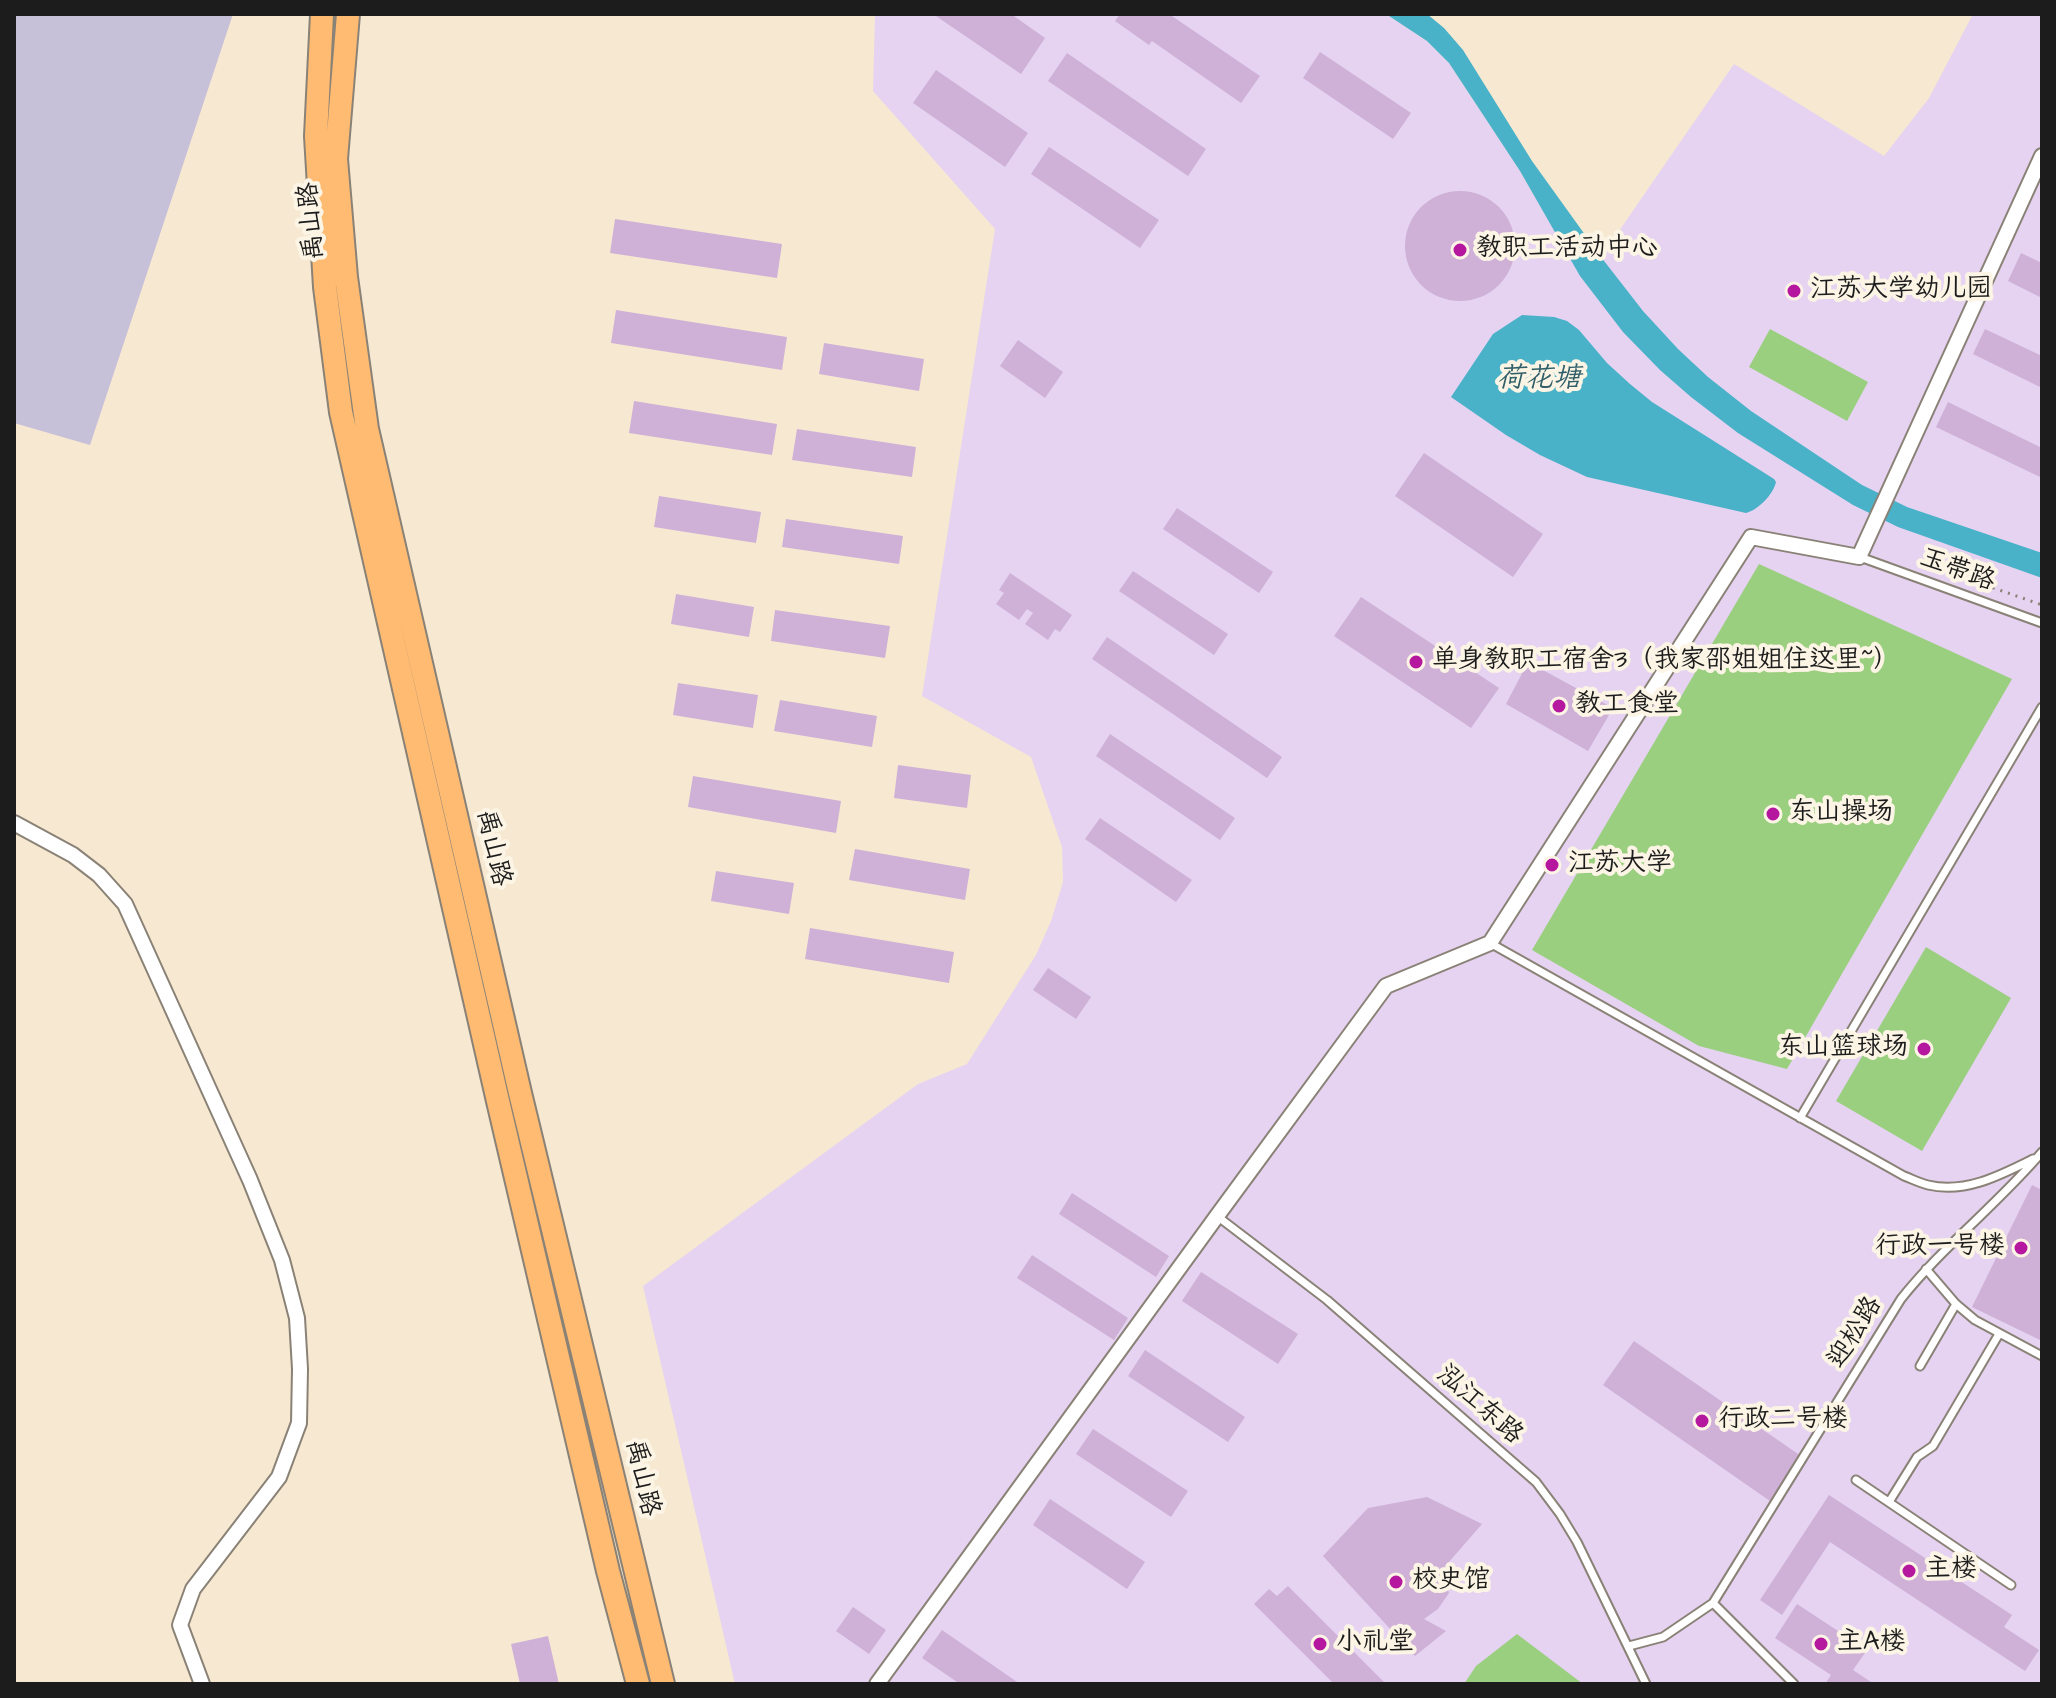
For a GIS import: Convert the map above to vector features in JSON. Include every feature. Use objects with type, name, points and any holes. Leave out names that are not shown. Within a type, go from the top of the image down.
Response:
[{"type":"main road","name":"禹山路","points":[[322,14],[316,136],[325,287],[341,412],[608,1571],[638,1684]]},
{"type":"main road","name":"禹山路","points":[[348,14],[336,159],[346,277],[367,429],[520,1093],[663,1684]]},
{"type":"street","points":[[877,1684],[1386,986],[1490,943],[1751,537],[1859,557],[2042,156]]},
{"type":"street","points":[[14,823],[73,855],[99,875],[125,904],[261,1206],[282,1260],[297,1318],[299,1423],[279,1477],[193,1589],[180,1625],[202,1684]]},
{"type":"lane","name":"玉带路","points":[[1859,557],[2042,623]]},
{"type":"lane","points":[[1800,1118],[2042,707]]},
{"type":"lane","points":[[1490,943],[1904,1176],[1930,1186],[1954,1188],[1976,1183],[2002,1175],[2040,1154]]},
{"type":"lane","name":"迎松路","points":[[1629,1646],[1663,1637],[1713,1603],[1901,1299],[1926,1269],[2011,1187],[2040,1154]]},
{"type":"lane","name":"泓江东路","points":[[1217,1216],[1327,1300],[1536,1482],[1577,1542],[1646,1684]]},
{"type":"lane","points":[[1926,1269],[1956,1304],[1975,1320],[2042,1356]]},
{"type":"lane","points":[[1920,1366],[1956,1304]]},
{"type":"lane","points":[[1889,1502],[1917,1457],[1933,1446],[1999,1334]]},
{"type":"lane","points":[[1856,1480],[2011,1585]]},
{"type":"lane","points":[[1713,1603],[1794,1684]]},
{"type":"path","points":[[1940,569],[2042,605]]},
{"type":"shaded area","points":[[14,14],[233,14],[90,445],[14,423]]},
{"type":"shaded area","name":"江苏大学","points":[[875,14],[1386,14],[1427,41],[1449,63],[1520,171],[1580,275],[1601,257],[1734,64],[1884,156],[1929,98],[1973,14],[2042,14],[2042,1684],[735,1684],[643,1286],[918,1084],[967,1064],[1036,955],[1063,882],[1062,847],[1031,757],[922,696],[995,229],[873,91]]},
{"type":"green space","points":[[1770,329],[1868,382],[1847,421],[1749,367]]},
{"type":"green space","name":"东山操场","points":[[1759,564],[2012,679],[1787,1069],[1699,1046],[1532,950]]},
{"type":"green space","name":"东山篮球场","points":[[1926,947],[2011,998],[1922,1151],[1836,1101]]},
{"type":"green space","points":[[1517,1634],[1583,1684],[1464,1684],[1476,1666]]},
{"type":"water","points":[[1386,14],[1427,14],[1444,28],[1463,50],[1532,161],[1601,257],[1643,311],[1708,377],[1751,411],[1862,485],[1907,507],[2042,553],[2042,578],[1898,527],[1853,505],[1738,433],[1691,397],[1623,332],[1580,276],[1520,171],[1449,63],[1427,41]]},
{"type":"water","name":"荷花塘","points":[[1522,315],[1567,321],[1579,330],[1607,363],[1652,402],[1774,479],[1776,482],[1768,497],[1746,513],[1587,477],[1506,435],[1451,397],[1493,334]]},
{"type":"building","points":[[933,14],[1011,14],[1045,38],[1021,74]]},
{"type":"building","points":[[1120,14],[1169,14],[1260,76],[1241,103],[1152,41],[1149,45],[1115,21]]},
{"type":"building","points":[[1320,52],[1411,113],[1393,139],[1303,78]]},
{"type":"building","points":[[1067,53],[1206,149],[1188,176],[1048,81]]},
{"type":"building","points":[[936,70],[1028,133],[1005,167],[913,103]]},
{"type":"building","points":[[1049,147],[1159,220],[1140,248],[1031,174]]},
{"type":"building","name":"教职工活动中心","points":[[1460,191],[1481,196],[1499,207],[1510,225],[1515,246],[1510,267],[1499,285],[1481,296],[1460,301],[1439,296],[1421,285],[1410,267],[1405,246],[1410,225],[1421,207],[1439,196]]},
{"type":"building","points":[[615,219],[782,244],[777,278],[610,253]]},
{"type":"building","points":[[2021,253],[2042,263],[2042,298],[2008,281]]},
{"type":"building","points":[[616,310],[787,337],[782,370],[611,343]]},
{"type":"building","points":[[1985,329],[2042,356],[2042,388],[1973,354]]},
{"type":"building","points":[[1018,340],[1063,372],[1045,398],[1000,366]]},
{"type":"building","points":[[824,343],[924,359],[919,391],[819,374]]},
{"type":"building","points":[[634,401],[777,424],[772,455],[629,433]]},
{"type":"building","points":[[1948,402],[2042,448],[2042,478],[1936,427]]},
{"type":"building","points":[[797,429],[916,447],[912,477],[792,460]]},
{"type":"building","points":[[1424,453],[1543,534],[1513,577],[1395,496]]},
{"type":"building","points":[[659,496],[761,512],[756,543],[654,527]]},
{"type":"building","points":[[1177,508],[1273,572],[1259,593],[1163,529]]},
{"type":"building","points":[[786,519],[903,536],[899,564],[782,547]]},
{"type":"building","points":[[1133,571],[1228,634],[1214,655],[1119,591]]},
{"type":"building","points":[[1010,573],[1072,615],[1060,632],[1055,629],[1048,640],[1025,624],[1033,613],[1027,609],[1019,620],[996,604],[1004,593],[999,590]]},
{"type":"building","points":[[676,594],[754,607],[749,637],[671,624]]},
{"type":"building","name":"单身教职工宿舍3（我家邵姐姐住这里~）","points":[[1361,597],[1499,688],[1471,728],[1334,636]]},
{"type":"building","points":[[775,610],[890,626],[885,658],[771,641]]},
{"type":"building","points":[[1107,637],[1282,757],[1267,778],[1092,659]]},
{"type":"building","name":"教工食堂","points":[[1528,662],[1613,708],[1588,751],[1506,704]]},
{"type":"building","points":[[678,683],[758,695],[753,728],[673,715]]},
{"type":"building","points":[[780,700],[877,716],[872,747],[774,731]]},
{"type":"building","points":[[1110,734],[1235,818],[1220,840],[1096,756]]},
{"type":"building","points":[[898,765],[971,775],[967,808],[894,798]]},
{"type":"building","points":[[693,776],[841,801],[836,833],[688,807]]},
{"type":"building","points":[[1100,818],[1192,880],[1176,902],[1085,839]]},
{"type":"building","points":[[855,849],[970,869],[965,900],[849,880]]},
{"type":"building","points":[[716,871],[794,883],[789,914],[711,901]]},
{"type":"building","points":[[810,928],[954,952],[949,983],[805,959]]},
{"type":"building","points":[[1048,968],[1091,997],[1076,1019],[1033,990]]},
{"type":"building","name":"行政一号楼","points":[[2032,1185],[2042,1190],[2042,1341],[1972,1307]]},
{"type":"building","points":[[1072,1193],[1169,1256],[1156,1277],[1059,1214]]},
{"type":"building","points":[[1032,1255],[1128,1318],[1114,1340],[1017,1278]]},
{"type":"building","points":[[1201,1272],[1298,1334],[1278,1364],[1182,1301]]},
{"type":"building","name":"行政二号楼","points":[[1634,1341],[1801,1456],[1770,1501],[1603,1385]]},
{"type":"building","points":[[1145,1350],[1245,1417],[1228,1442],[1128,1376]]},
{"type":"building","points":[[1093,1429],[1188,1491],[1171,1517],[1076,1454]]},
{"type":"building","name":"主楼","points":[[1829,1495],[2012,1615],[2004,1627],[2039,1650],[2025,1671],[1830,1542],[1782,1615],[1760,1600]]},
{"type":"building","name":"校史馆","points":[[1427,1497],[1482,1524],[1442,1570],[1449,1593],[1438,1609],[1424,1619],[1446,1631],[1415,1656],[1323,1556],[1368,1508]]},
{"type":"building","points":[[1050,1499],[1145,1562],[1127,1589],[1033,1525]]},
{"type":"building","name":"小礼堂","points":[[1288,1586],[1386,1684],[1334,1684],[1254,1604],[1269,1589],[1277,1596]]},
{"type":"building","name":"主A楼","points":[[1797,1604],[1867,1650],[1853,1670],[1874,1684],[1825,1684],[1831,1675],[1775,1638]]},
{"type":"building","points":[[853,1607],[886,1630],[869,1654],[836,1631]]},
{"type":"building","points":[[942,1630],[1020,1684],[960,1684],[922,1658]]},
{"type":"building","points":[[548,1636],[559,1684],[520,1684],[511,1644]]},
{"type":"place","name":"教职工活动中心","points":[[1460,250]]},
{"type":"place","name":"江苏大学幼儿园","points":[[1794,291]]},
{"type":"place","name":"单身教职工宿舍3（我家邵姐姐住这里~）","points":[[1416,662]]},
{"type":"place","name":"教工食堂","points":[[1559,706]]},
{"type":"place","name":"东山操场","points":[[1773,814]]},
{"type":"place","name":"江苏大学","points":[[1552,865]]},
{"type":"place","name":"东山篮球场","points":[[1924,1049]]},
{"type":"place","name":"行政一号楼","points":[[2021,1248]]},
{"type":"place","name":"行政二号楼","points":[[1702,1421]]},
{"type":"place","name":"主楼","points":[[1909,1571]]},
{"type":"place","name":"校史馆","points":[[1396,1582]]},
{"type":"place","name":"小礼堂","points":[[1320,1644]]},
{"type":"place","name":"主A楼","points":[[1821,1644]]}]
